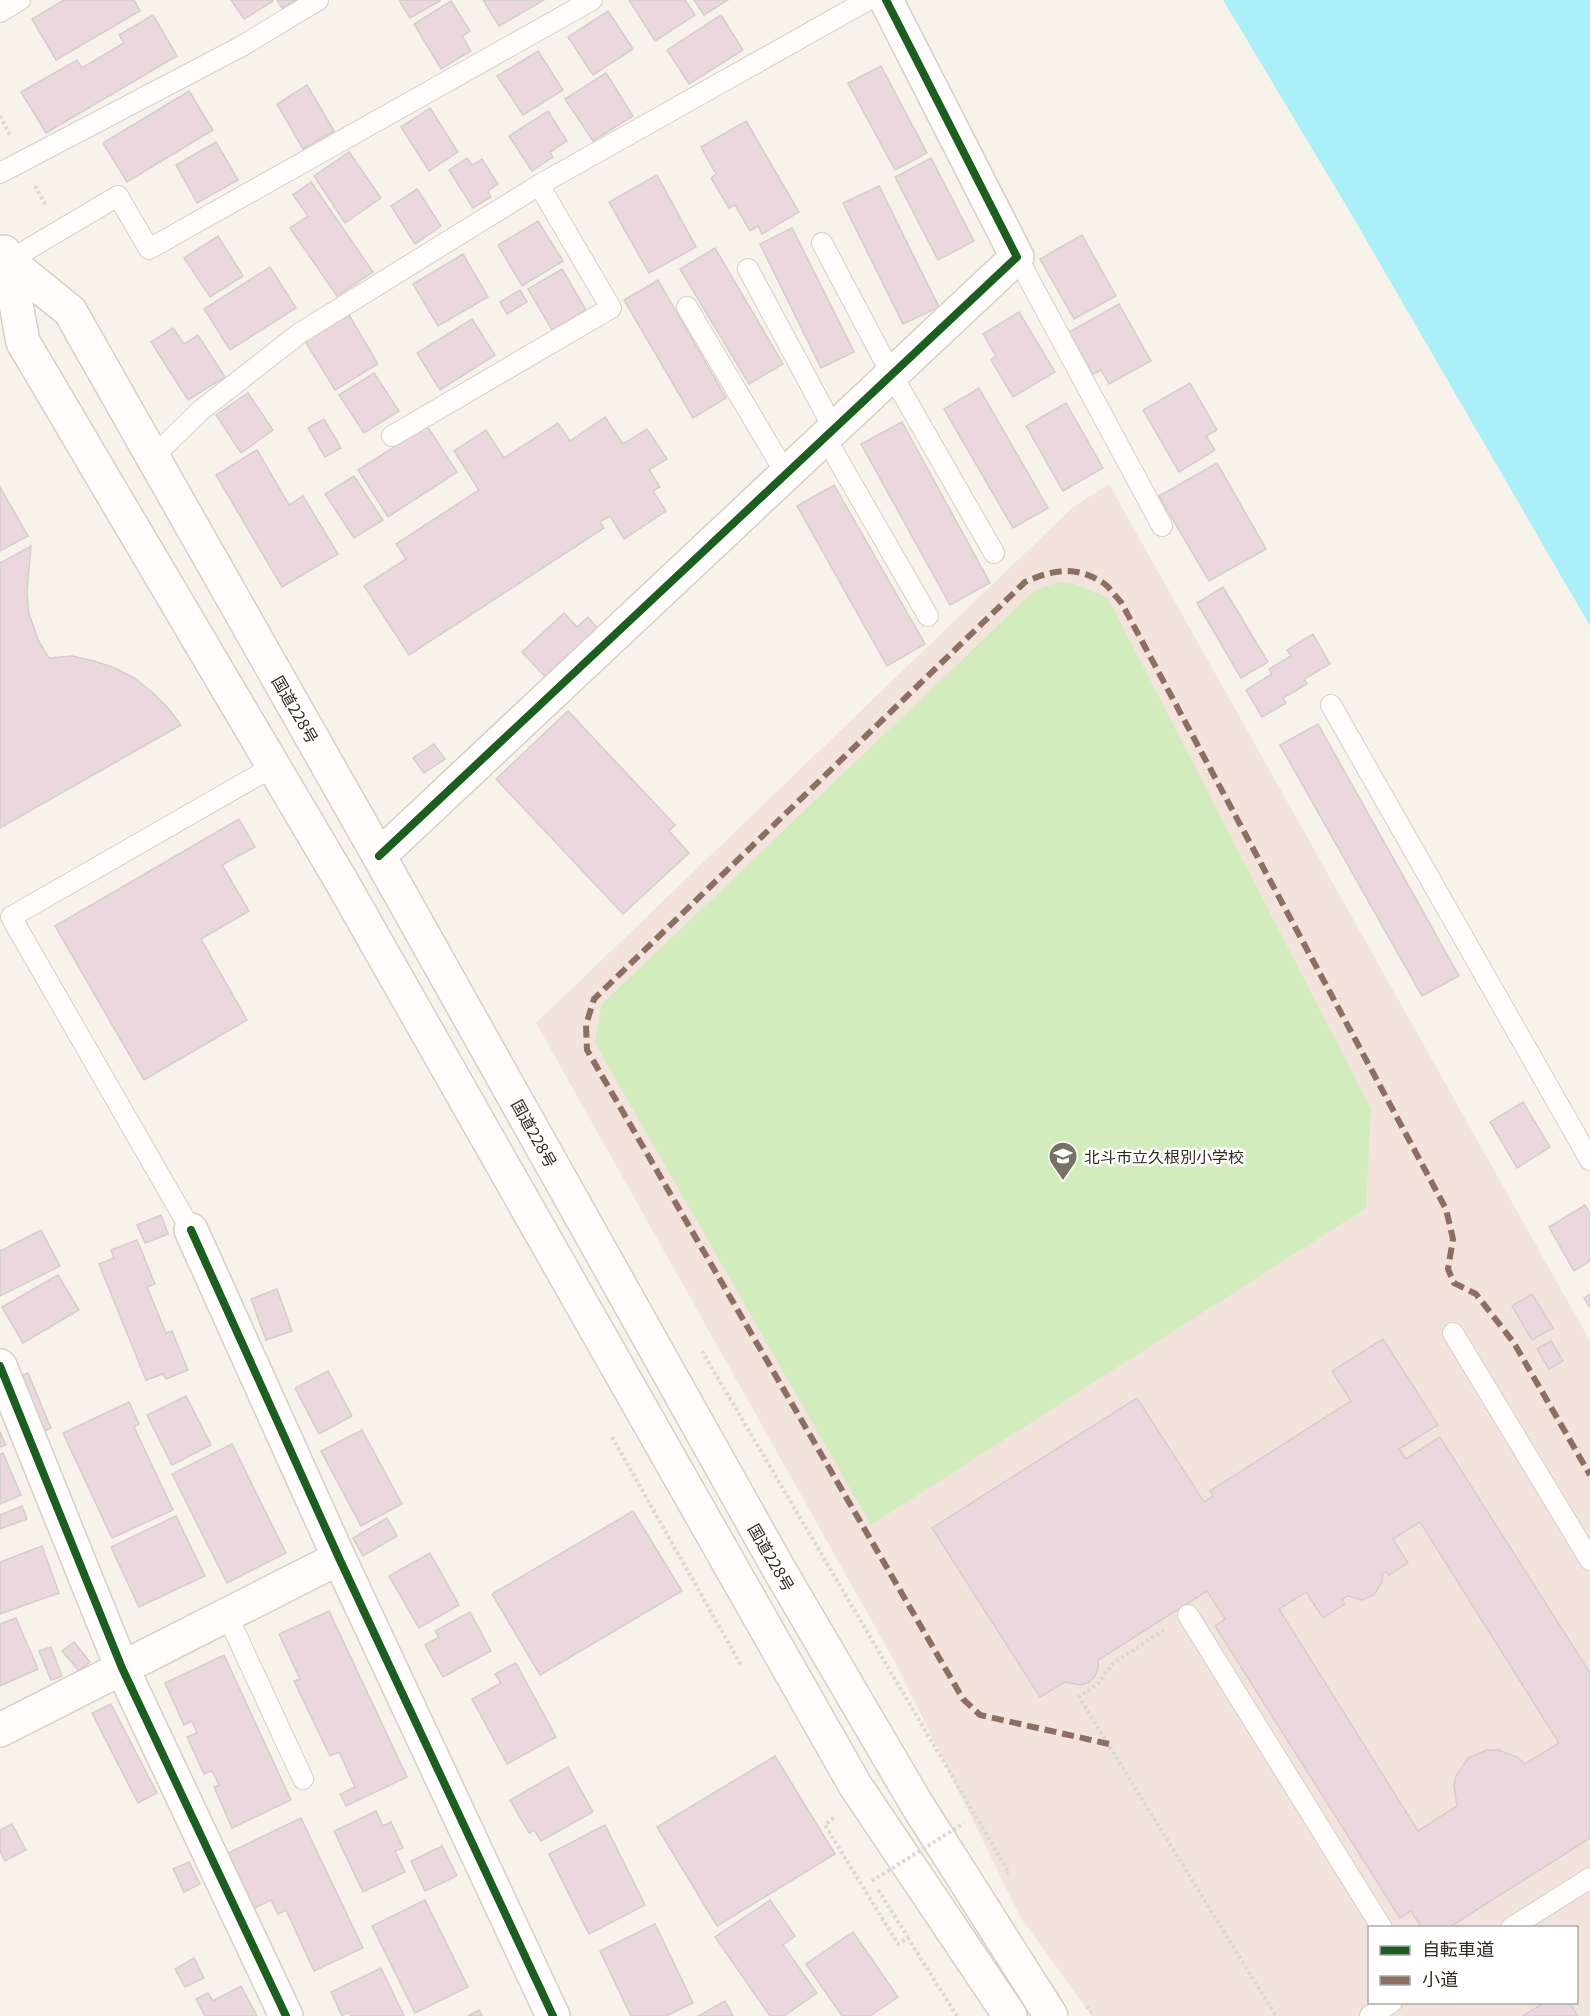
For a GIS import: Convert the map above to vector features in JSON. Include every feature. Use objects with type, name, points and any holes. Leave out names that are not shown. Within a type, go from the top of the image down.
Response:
[{"type":"main road","points":[[380,856],[1017,256],[886,0]]},
{"type":"main road","name":"国道228号","points":[[4,253],[70,311],[380,856],[792,1592],[916,1803],[1051,2016]]},
{"type":"main road","points":[[4,253],[23,342],[349,894],[855,1785],[1010,2016]]},
{"type":"main road","points":[[191,1230],[339,1558],[553,2016]]},
{"type":"main road","points":[[0,1366],[122,1668],[286,2016]]},
{"type":"main road","points":[[0,1730],[339,1558]]},
{"type":"lane","points":[[0,12],[20,0]]},
{"type":"lane","points":[[0,173],[242,46],[318,0]]},
{"type":"lane","points":[[4,253],[118,196],[149,249],[592,0]]},
{"type":"lane","points":[[153,457],[200,411],[300,333],[539,185],[868,0]]},
{"type":"lane","points":[[392,436],[611,308],[539,185]]},
{"type":"lane","points":[[822,243],[892,375],[994,553]]},
{"type":"lane","points":[[1017,256],[1162,526]]},
{"type":"lane","points":[[748,269],[830,433],[928,616]]},
{"type":"lane","points":[[687,307],[786,474]]},
{"type":"lane","points":[[1331,705],[1590,1160]]},
{"type":"lane","points":[[191,1230],[11,916],[274,766]]},
{"type":"lane","points":[[1453,1333],[1590,1560]]},
{"type":"lane","points":[[227,1615],[303,1779]]},
{"type":"lane","points":[[1188,1615],[1381,1926]]},
{"type":"lane","points":[[1514,1926],[1590,1878]]},
{"type":"lane","points":[[1370,2016],[1389,2004]]},
{"type":"path","points":[[1188,1615],[1112,1664],[1098,1684],[1078,1697],[1276,2016]]},
{"type":"path","points":[[908,1938],[872,1881],[964,1823]]},
{"type":"shaded area","name":"北斗市立久根別小学校","points":[[1109,484],[1590,1341],[1590,2016],[1092,2016],[1021,1918],[897,1666],[536,1023],[1073,507]]},
{"type":"green space","points":[[1058,582],[1075,584],[1108,598],[1371,1109],[1366,1208],[871,1525],[595,1043],[601,1005],[1034,591]]},
{"type":"water","points":[[1223,0],[1590,0],[1590,626],[1350,212]]},
{"type":"building","points":[[64,0],[134,0],[140,11],[56,60],[32,19]]},
{"type":"building","points":[[231,0],[272,0],[273,1],[244,19]]},
{"type":"building","points":[[277,0],[296,0],[282,8]]},
{"type":"building","points":[[399,0],[440,0],[440,1],[410,18]]},
{"type":"building","points":[[483,0],[544,0],[499,26]]},
{"type":"building","points":[[629,0],[685,0],[695,15],[655,41]]},
{"type":"building","points":[[694,0],[728,0],[704,15]]},
{"type":"building","points":[[451,1],[470,31],[462,36],[471,51],[441,69],[414,24]]},
{"type":"building","points":[[608,11],[633,49],[593,75],[568,37]]},
{"type":"building","points":[[153,15],[177,56],[46,133],[21,92],[77,60],[82,68],[124,43],[119,35]]},
{"type":"building","points":[[721,15],[743,50],[689,84],[667,50]]},
{"type":"building","points":[[538,51],[563,90],[523,115],[497,76]]},
{"type":"building","points":[[881,66],[927,153],[895,170],[848,83]]},
{"type":"building","points":[[606,73],[633,116],[593,141],[565,99]]},
{"type":"building","points":[[307,85],[334,131],[303,149],[277,104]]},
{"type":"building","points":[[189,91],[213,130],[127,182],[103,143]]},
{"type":"building","points":[[430,108],[458,152],[429,171],[401,127]]},
{"type":"building","points":[[548,111],[567,141],[550,152],[553,157],[532,171],[509,136]]},
{"type":"building","points":[[746,121],[799,212],[762,234],[758,226],[750,231],[735,205],[729,208],[711,178],[716,174],[701,147]]},
{"type":"building","points":[[216,142],[238,180],[197,203],[176,165]]},
{"type":"building","points":[[349,152],[381,198],[345,223],[314,176]]},
{"type":"building","points":[[467,158],[472,165],[482,159],[498,184],[488,191],[491,197],[473,208],[449,170]]},
{"type":"building","points":[[931,158],[974,241],[938,260],[895,177]]},
{"type":"building","points":[[657,175],[696,247],[649,273],[609,202]]},
{"type":"building","points":[[311,182],[373,272],[337,296],[290,228],[308,216],[293,195]]},
{"type":"building","points":[[879,186],[939,307],[903,324],[843,203]]},
{"type":"building","points":[[417,189],[441,226],[415,244],[391,206]]},
{"type":"building","points":[[538,221],[563,261],[522,286],[498,245]]},
{"type":"building","points":[[792,228],[854,352],[821,368],[760,244]]},
{"type":"building","points":[[1082,235],[1116,296],[1074,319],[1040,259]]},
{"type":"building","points":[[218,236],[243,276],[210,297],[184,258]]},
{"type":"building","points":[[715,248],[783,364],[749,384],[680,269]]},
{"type":"building","points":[[463,254],[488,297],[438,326],[413,284]]},
{"type":"building","points":[[270,267],[296,308],[230,350],[204,309]]},
{"type":"building","points":[[562,269],[586,310],[552,330],[528,289]]},
{"type":"building","points":[[658,280],[726,398],[693,418],[624,300]]},
{"type":"building","points":[[520,290],[527,302],[507,314],[500,302]]},
{"type":"building","points":[[1119,304],[1151,361],[1109,384],[1101,370],[1093,374],[1069,332]]},
{"type":"building","points":[[1019,312],[1055,372],[1013,397],[991,360],[996,356],[983,334]]},
{"type":"building","points":[[349,315],[378,364],[335,390],[305,341]]},
{"type":"building","points":[[472,319],[495,355],[440,390],[417,353]]},
{"type":"building","points":[[173,328],[184,344],[198,335],[225,377],[188,400],[151,342]]},
{"type":"building","points":[[374,373],[399,411],[364,433],[339,395]]},
{"type":"building","points":[[1190,383],[1217,430],[1206,436],[1215,450],[1179,472],[1143,410]]},
{"type":"building","points":[[979,388],[1048,508],[1013,528],[944,409]]},
{"type":"building","points":[[248,393],[273,430],[241,453],[216,415]]},
{"type":"building","points":[[1066,403],[1103,468],[1063,491],[1026,426]]},
{"type":"building","points":[[605,417],[623,444],[647,429],[667,459],[649,470],[660,487],[653,491],[666,511],[624,539],[610,516],[600,522],[604,528],[409,655],[364,586],[406,559],[396,544],[479,490],[454,451],[486,430],[504,458],[558,423],[570,441]]},
{"type":"building","points":[[324,419],[341,448],[325,457],[308,428]]},
{"type":"building","points":[[902,422],[990,583],[950,605],[861,444]]},
{"type":"building","points":[[427,426],[457,472],[388,517],[358,470]]},
{"type":"building","points":[[257,450],[289,505],[303,496],[338,554],[282,587],[216,475]]},
{"type":"building","points":[[1217,463],[1266,549],[1209,581],[1159,496]]},
{"type":"building","points":[[354,476],[383,520],[354,538],[325,494]]},
{"type":"building","points":[[834,485],[925,644],[887,666],[797,506]]},
{"type":"building","points":[[0,487],[28,536],[0,551]]},
{"type":"building","points":[[31,546],[27,592],[29,614],[39,642],[49,658],[72,656],[115,668],[134,678],[152,692],[181,725],[0,828],[0,563]]},
{"type":"building","points":[[1223,587],[1268,662],[1241,678],[1197,603]]},
{"type":"building","points":[[564,613],[577,627],[588,617],[599,630],[547,679],[522,652]]},
{"type":"building","points":[[1313,634],[1330,664],[1304,679],[1307,684],[1283,698],[1286,703],[1262,717],[1246,690],[1272,674],[1269,669],[1291,656],[1287,650]]},
{"type":"building","points":[[568,711],[675,825],[669,831],[689,853],[623,914],[496,779]]},
{"type":"building","points":[[1318,724],[1459,976],[1422,996],[1280,745]]},
{"type":"building","points":[[434,744],[445,759],[424,773],[413,758]]},
{"type":"building","points":[[239,819],[255,847],[222,865],[249,911],[201,939],[247,1020],[144,1080],[55,926]]},
{"type":"building","points":[[1523,1102],[1550,1147],[1517,1168],[1490,1122]]},
{"type":"building","points":[[1585,1205],[1590,1214],[1590,1261],[1574,1271],[1549,1227]]},
{"type":"building","points":[[161,1215],[168,1234],[145,1243],[137,1225]]},
{"type":"building","points":[[41,1230],[60,1266],[0,1296],[0,1251]]},
{"type":"building","points":[[137,1240],[155,1284],[147,1287],[166,1333],[172,1331],[188,1370],[166,1379],[163,1374],[146,1380],[99,1264],[114,1258],[111,1250]]},
{"type":"building","points":[[58,1275],[79,1310],[23,1343],[2,1307]]},
{"type":"building","points":[[277,1289],[292,1331],[266,1340],[251,1299]]},
{"type":"building","points":[[1532,1294],[1553,1328],[1532,1340],[1512,1306]]},
{"type":"building","points":[[1590,1294],[1590,1308],[1584,1298]]},
{"type":"building","points":[[1383,1339],[1438,1425],[1399,1449],[1406,1459],[1440,1437],[1590,1673],[1590,1838],[1451,1926],[1421,1926],[1411,1911],[1400,1918],[1215,1626],[1225,1619],[1207,1591],[1098,1660],[1095,1676],[1089,1682],[1081,1685],[1065,1682],[1040,1697],[932,1528],[1137,1398],[1204,1502],[1213,1496],[1210,1491],[1351,1401],[1332,1371]],"holes":[[[1420,1522],[1559,1743],[1525,1764],[1517,1757],[1498,1750],[1487,1750],[1468,1758],[1456,1776],[1454,1786],[1457,1806],[1418,1831],[1279,1609],[1306,1592],[1323,1618],[1345,1604],[1342,1599],[1348,1596],[1362,1600],[1374,1595],[1382,1582],[1382,1575],[1386,1572],[1389,1575],[1408,1563],[1393,1539]]]},
{"type":"building","points":[[1551,1341],[1563,1361],[1549,1369],[1537,1349]]},
{"type":"building","points":[[328,1371],[352,1416],[319,1434],[295,1388]]},
{"type":"building","points":[[28,1373],[51,1428],[38,1433],[15,1379]]},
{"type":"building","points":[[186,1396],[211,1445],[172,1465],[147,1415]]},
{"type":"building","points":[[129,1402],[139,1424],[134,1427],[173,1510],[112,1538],[63,1433]]},
{"type":"building","points":[[362,1430],[402,1504],[361,1526],[321,1451]]},
{"type":"building","points":[[0,1432],[6,1445],[0,1447]]},
{"type":"building","points":[[232,1444],[286,1553],[227,1583],[172,1474]]},
{"type":"building","points":[[3,1453],[21,1495],[0,1504],[0,1454]]},
{"type":"building","points":[[22,1506],[27,1519],[0,1529],[0,1515]]},
{"type":"building","points":[[633,1511],[682,1591],[540,1675],[492,1594]]},
{"type":"building","points":[[176,1516],[205,1576],[139,1607],[111,1547]]},
{"type":"building","points":[[387,1518],[397,1536],[363,1556],[353,1538]]},
{"type":"building","points":[[42,1546],[59,1593],[0,1614],[0,1562]]},
{"type":"building","points":[[430,1553],[459,1605],[419,1628],[389,1576]]},
{"type":"building","points":[[329,1611],[407,1777],[346,1806],[340,1794],[355,1787],[339,1752],[330,1756],[294,1681],[300,1679],[279,1634]]},
{"type":"building","points":[[470,1612],[491,1651],[443,1677],[425,1645],[439,1637],[435,1631]]},
{"type":"building","points":[[16,1618],[38,1669],[0,1686],[0,1624]]},
{"type":"building","points":[[74,1642],[90,1662],[79,1671],[62,1651]]},
{"type":"building","points":[[51,1647],[62,1676],[51,1680],[39,1651]]},
{"type":"building","points":[[224,1655],[291,1800],[232,1828],[214,1787],[219,1785],[212,1771],[204,1774],[187,1737],[197,1733],[192,1721],[184,1725],[165,1683]]},
{"type":"building","points":[[516,1663],[556,1737],[507,1764],[472,1699],[501,1683],[495,1674]]},
{"type":"building","points":[[111,1704],[157,1793],[138,1803],[92,1713]]},
{"type":"building","points":[[775,1756],[835,1854],[717,1926],[657,1827]]},
{"type":"building","points":[[568,1767],[593,1812],[541,1841],[534,1830],[529,1833],[510,1800]]},
{"type":"building","points":[[376,1811],[383,1826],[391,1822],[403,1848],[395,1851],[405,1872],[363,1892],[334,1831]]},
{"type":"building","points":[[301,1818],[363,1948],[314,1971],[286,1910],[278,1914],[271,1900],[251,1910],[224,1855]]},
{"type":"building","points":[[12,1824],[26,1850],[5,1861],[0,1851],[0,1830]]},
{"type":"building","points":[[605,1825],[645,1905],[589,1934],[549,1854]]},
{"type":"building","points":[[442,1846],[457,1876],[425,1891],[411,1861]]},
{"type":"building","points":[[189,1862],[200,1884],[184,1892],[173,1869]]},
{"type":"building","points":[[425,1900],[468,1987],[415,2013],[372,1926]]},
{"type":"building","points":[[770,1900],[795,1936],[783,1945],[817,1993],[784,2016],[770,2016],[715,1937]]},
{"type":"building","points":[[655,1924],[693,2003],[666,2016],[631,2016],[600,1951]]},
{"type":"building","points":[[853,1932],[898,1997],[870,2016],[842,2016],[806,1964]]},
{"type":"building","points":[[194,1958],[204,1978],[185,1987],[175,1969]]},
{"type":"building","points":[[381,1968],[404,2016],[351,2016],[349,2012],[342,2016],[331,1992]]},
{"type":"building","points":[[241,1986],[257,2016],[205,2016],[196,1999],[208,1993],[213,2001]]},
{"type":"building","points":[[725,2001],[733,2016],[698,2016]]},
{"type":"building","points":[[1542,2004],[1570,2004],[1578,2016],[1523,2016]]},
{"type":"building","points":[[479,2010],[482,2016],[468,2016]]},
{"type":"marked path","points":[[1109,1744],[980,1715],[963,1699],[587,1050],[586,1025],[594,999],[1025,582],[1054,572],[1082,573],[1105,584],[1121,602],[1446,1209],[1453,1239],[1448,1269],[1454,1283],[1476,1294],[1514,1343],[1590,1475]]},
{"type":"cycle path","points":[[379,856],[1017,257],[886,0]]},
{"type":"cycle path","points":[[191,1230],[339,1558],[553,2016]]},
{"type":"cycle path","points":[[0,1366],[122,1668],[286,2016]]},
{"type":"place","name":"北斗市立久根別小学校","points":[[1063,1182]]}]
